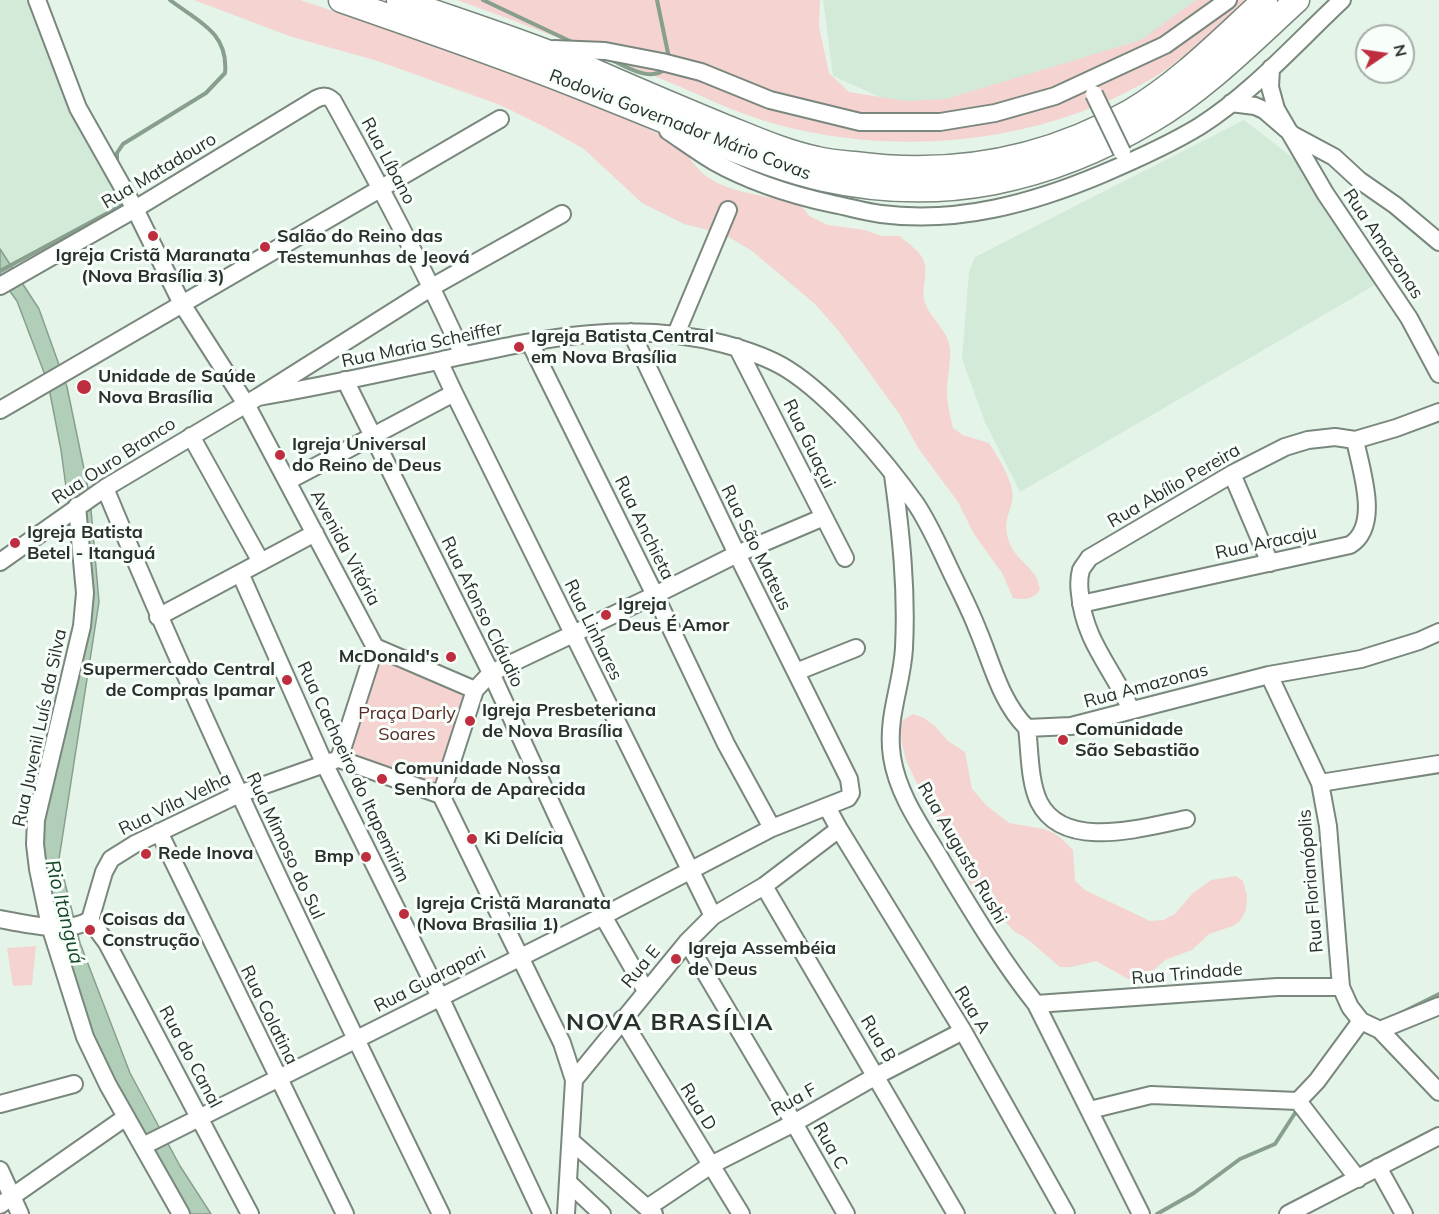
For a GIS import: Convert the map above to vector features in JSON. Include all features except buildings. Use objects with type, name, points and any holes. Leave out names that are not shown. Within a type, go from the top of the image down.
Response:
[{"type":"highway","name":"Rodovia Governador Mário Covas","points":[[341,0],[498,56],[749,155],[822,179],[892,189],[968,188],[998,182],[1054,167],[1137,129],[1200,87],[1297,0]]},
{"type":"highway","name":"Rodovia Governador Mário Covas","points":[[399,0],[535,48],[754,139],[817,160],[884,168],[934,169],[984,164],[1033,153],[1108,124],[1176,80],[1265,0]]},
{"type":"street","name":"Avenida Vitória","points":[[37,0],[78,108],[135,209],[182,304],[252,400],[288,481],[375,647]]},
{"type":"street","name":"Rodovia Governador Mário Covas","points":[[535,48],[605,51],[662,62],[701,72],[770,100],[860,122],[940,122],[995,113],[1091,88],[1165,45],[1228,0]]},
{"type":"street","points":[[640,111],[712,160],[750,179],[797,196],[881,214],[937,216],[966,214],[1011,206],[1071,187],[1125,158],[1200,126],[1271,68],[1342,0]]},
{"type":"street","name":"Rua Amazonas","points":[[1271,68],[1272,98],[1276,109],[1325,193],[1409,318],[1439,374]]},
{"type":"street","points":[[1091,88],[1125,158]]},
{"type":"street","name":"Rua Líbano","points":[[316,99],[324,96],[333,101],[432,287],[463,355]]},
{"type":"street","name":"Rua Matadouro","points":[[0,285],[135,209],[316,99]]},
{"type":"street","name":"Rua Amazonas","points":[[1231,103],[1255,106],[1264,110],[1293,135]]},
{"type":"street","points":[[0,410],[500,119]]},
{"type":"street","points":[[1293,135],[1334,157],[1359,180],[1395,205],[1439,242]]},
{"type":"street","points":[[676,334],[728,210]]},
{"type":"street","name":"Rua Ouro Branco","points":[[0,562],[105,488],[252,400],[432,287],[562,214]]},
{"type":"street","name":"Rua Maria Scheiffer","points":[[252,400],[463,355],[600,332],[676,334],[700,338],[763,356],[789,370],[827,401],[893,475],[917,506],[977,627],[1004,697],[1027,728]]},
{"type":"street","name":"Rua São Mateus","points":[[631,332],[737,554],[849,779]]},
{"type":"street","name":"Rua Anchieta","points":[[530,342],[726,744],[771,828]]},
{"type":"street","name":"Rua Guaçui","points":[[738,348],[845,558]]},
{"type":"street","name":"Rua Linhares","points":[[440,361],[713,916]]},
{"type":"street","name":"Rua Afonso Cláudio","points":[[345,380],[491,673],[603,915],[646,991]]},
{"type":"street","points":[[288,481],[454,393]]},
{"type":"street","name":"Rua Abílio Pereira","points":[[1131,710],[1122,690],[1096,648],[1081,604],[1081,570],[1089,558],[1232,474],[1292,445],[1308,440],[1335,437],[1355,440],[1439,412]]},
{"type":"street","points":[[191,436],[261,562]]},
{"type":"street","name":"Rua Aracaju","points":[[1081,604],[1350,545],[1364,531],[1368,517],[1355,440]]},
{"type":"street","points":[[1232,474],[1270,563]]},
{"type":"street","name":"Rua Augusto Rushi","points":[[893,475],[902,546],[904,586],[904,651],[890,732],[892,757],[898,780],[907,803],[967,902],[1013,976],[1035,1004],[1141,1214]]},
{"type":"street","name":"Rua Mimoso do Sul","points":[[105,488],[158,617],[239,794],[441,1214]]},
{"type":"street","name":"Rua Juvenil Luís da Silva","points":[[77,506],[85,593],[82,626],[36,820],[35,844],[38,870],[58,927],[85,1037],[126,1117],[151,1142],[181,1214]]},
{"type":"street","points":[[566,1214],[573,1080],[562,1043],[441,795],[475,690],[491,673],[737,554],[824,517]]},
{"type":"street","points":[[158,617],[315,533]]},
{"type":"street","name":"Rua Cachoeiro do Itapemirim","points":[[240,573],[332,762],[542,1214]]},
{"type":"street","name":"Rua Amazonas","points":[[1027,728],[1071,726],[1269,675],[1361,659],[1419,641],[1439,632]]},
{"type":"street","points":[[441,795],[332,762],[375,647],[475,690]]},
{"type":"street","points":[[796,672],[856,648]]},
{"type":"street","name":"Rua Florianópolis","points":[[1269,675],[1320,783],[1328,826],[1341,987]]},
{"type":"street","points":[[1027,728],[1038,801],[1056,821],[1073,828],[1094,832],[1123,832],[1186,819]]},
{"type":"street","name":"Rua Vila Velha","points":[[90,920],[104,872],[111,859],[159,832],[239,794],[332,762]]},
{"type":"street","points":[[1320,783],[1439,764]]},
{"type":"street","name":"Rua Guarapari","points":[[151,1142],[771,828],[848,798],[851,793],[849,779]]},
{"type":"street","points":[[827,807],[839,829]]},
{"type":"street","name":"Rua E","points":[[573,1080],[687,942],[713,916],[764,885],[839,829]]},
{"type":"street","name":"Rua A","points":[[839,829],[963,1031],[1066,1214]]},
{"type":"street","name":"Rua Colatina","points":[[159,832],[345,1214]]},
{"type":"street","name":"Rua B","points":[[764,885],[956,1214]]},
{"type":"street","points":[[0,919],[58,927],[81,926],[90,920]]},
{"type":"street","name":"Rua do Canal","points":[[90,920],[107,943],[250,1214]]},
{"type":"street","name":"Rua C","points":[[687,942],[846,1214]]},
{"type":"street","name":"Rua Trindade","points":[[1035,1004],[1277,987],[1341,987]]},
{"type":"street","points":[[1341,987],[1350,1007],[1361,1021],[1380,1030],[1439,1092]]},
{"type":"street","points":[[1380,1030],[1439,1006]]},
{"type":"street","name":"Rua D","points":[[622,1019],[741,1214]]},
{"type":"street","points":[[1090,1110],[1151,1095],[1298,1101],[1317,1081],[1361,1021]]},
{"type":"street","name":"Rua F","points":[[651,1211],[711,1165],[794,1123],[876,1076],[963,1031]]},
{"type":"street","points":[[0,1104],[74,1084]]},
{"type":"street","points":[[1298,1101],[1358,1179]]},
{"type":"street","points":[[6,1202],[126,1117]]},
{"type":"street","points":[[1288,1214],[1439,1136]]},
{"type":"street","points":[[571,1141],[651,1211]]},
{"type":"street","points":[[1378,1167],[1404,1214]]},
{"type":"street","points":[[0,1170],[6,1202],[20,1214]]},
{"type":"street","points":[[568,1184],[602,1214]]},
{"type":"shaded area","points":[[0,0],[26,0],[127,210],[4,282],[0,275]]},
{"type":"shaded area","points":[[823,0],[1210,0],[1081,80],[911,111],[833,76]]},
{"type":"shaded area","points":[[1244,120],[1297,161],[1375,285],[1020,492],[985,422],[962,359],[969,272],[975,257]]},
{"type":"green space","points":[[194,0],[300,0],[493,64],[662,136],[681,149],[704,174],[724,186],[800,204],[809,216],[828,225],[865,230],[882,236],[900,236],[923,259],[925,264],[924,299],[949,343],[947,396],[953,428],[963,435],[989,443],[1002,465],[1013,496],[1007,520],[1007,535],[1015,553],[1036,577],[1040,590],[1028,598],[1013,598],[1002,573],[974,534],[958,502],[918,448],[900,415],[837,329],[815,304],[752,251],[724,234],[684,224],[642,203],[584,149],[500,105],[378,61],[292,37]]},
{"type":"green space","points":[[457,0],[820,0],[819,27],[829,73],[849,92],[905,101],[946,99],[1141,40],[1196,0],[1246,0],[1167,69],[1113,99],[1067,117],[1020,130],[972,138],[923,142],[874,141],[826,135],[779,125],[732,109],[582,47]]},
{"type":"green space","name":"Praça Darly Soares","points":[[380,657],[466,694],[436,785],[348,754]]},
{"type":"green space","points":[[913,714],[935,726],[948,741],[965,752],[972,789],[986,805],[1009,823],[1054,833],[1073,850],[1075,881],[1085,890],[1150,921],[1163,920],[1175,914],[1192,894],[1211,880],[1236,876],[1243,881],[1247,895],[1246,910],[1240,921],[1233,926],[1209,934],[1192,950],[1165,960],[1141,978],[1128,979],[1096,961],[1071,967],[1060,967],[1026,938],[1015,932],[973,889],[926,803],[906,760],[899,730],[903,720]]},
{"type":"green space","points":[[36,946],[32,985],[13,986],[7,948]]},
{"type":"water","name":"Rio Itanguá","points":[[0,249],[39,309],[67,387],[90,498],[99,602],[59,859],[80,943],[130,1073],[180,1166],[211,1214],[186,1214],[91,1048],[57,923],[40,834],[86,618],[77,516],[68,502],[48,383],[17,301],[0,278]]},
{"type":"waterway","points":[[117,164],[117,153],[123,144],[206,93],[225,73],[225,59],[216,37],[209,29],[170,0]]},
{"type":"waterway","points":[[483,0],[574,43]]},
{"type":"waterway","points":[[657,0],[669,58]]},
{"type":"waterway","points":[[611,60],[646,74],[653,74],[667,68]]},
{"type":"waterway","points":[[0,271],[117,208],[123,201]]},
{"type":"waterway","points":[[1399,1014],[1439,994]]},
{"type":"waterway","points":[[1157,1214],[1194,1193],[1240,1159],[1275,1144],[1297,1110]]},
{"type":"place","name":"Igreja Cristã Maranata (Nova Brasília 3)","points":[[153,236]]},
{"type":"place","name":"Salão do Reino das Testemunhas de Jeová","points":[[265,247]]},
{"type":"place","name":"Igreja Batista Central em Nova Brasília","points":[[519,347]]},
{"type":"place","name":"Unidade de Saúde Nova Brasília","points":[[84,387]]},
{"type":"place","name":"Igreja Universal do Reino de Deus","points":[[280,455]]},
{"type":"place","name":"Igreja Batista Betel - Itanguá","points":[[15,543]]},
{"type":"place","name":"Igreja Deus É Amor","points":[[606,615]]},
{"type":"place","name":"McDonald's","points":[[451,657]]},
{"type":"place","name":"Supermercado Central de Compras Ipamar","points":[[287,680]]},
{"type":"place","name":"Igreja Presbeteriana de Nova Brasília","points":[[470,721]]},
{"type":"place","name":"Comunidade São Sebastião","points":[[1063,740]]},
{"type":"place","name":"Comunidade Nossa Senhora de Aparecida","points":[[382,779]]},
{"type":"place","name":"Ki Delícia","points":[[472,839]]},
{"type":"place","name":"Rede Inova","points":[[146,854]]},
{"type":"place","name":"Bmp","points":[[366,857]]},
{"type":"place","name":"Igreja Cristã Maranata (Nova Brasilia 1)","points":[[404,914]]},
{"type":"place","name":"Coisas da Construção","points":[[90,930]]},
{"type":"place","name":"Igreja Assembéia de Deus","points":[[676,959]]},
{"type":"district","name":"NOVA BRASÍLIA","points":[[670,1023]]}]
